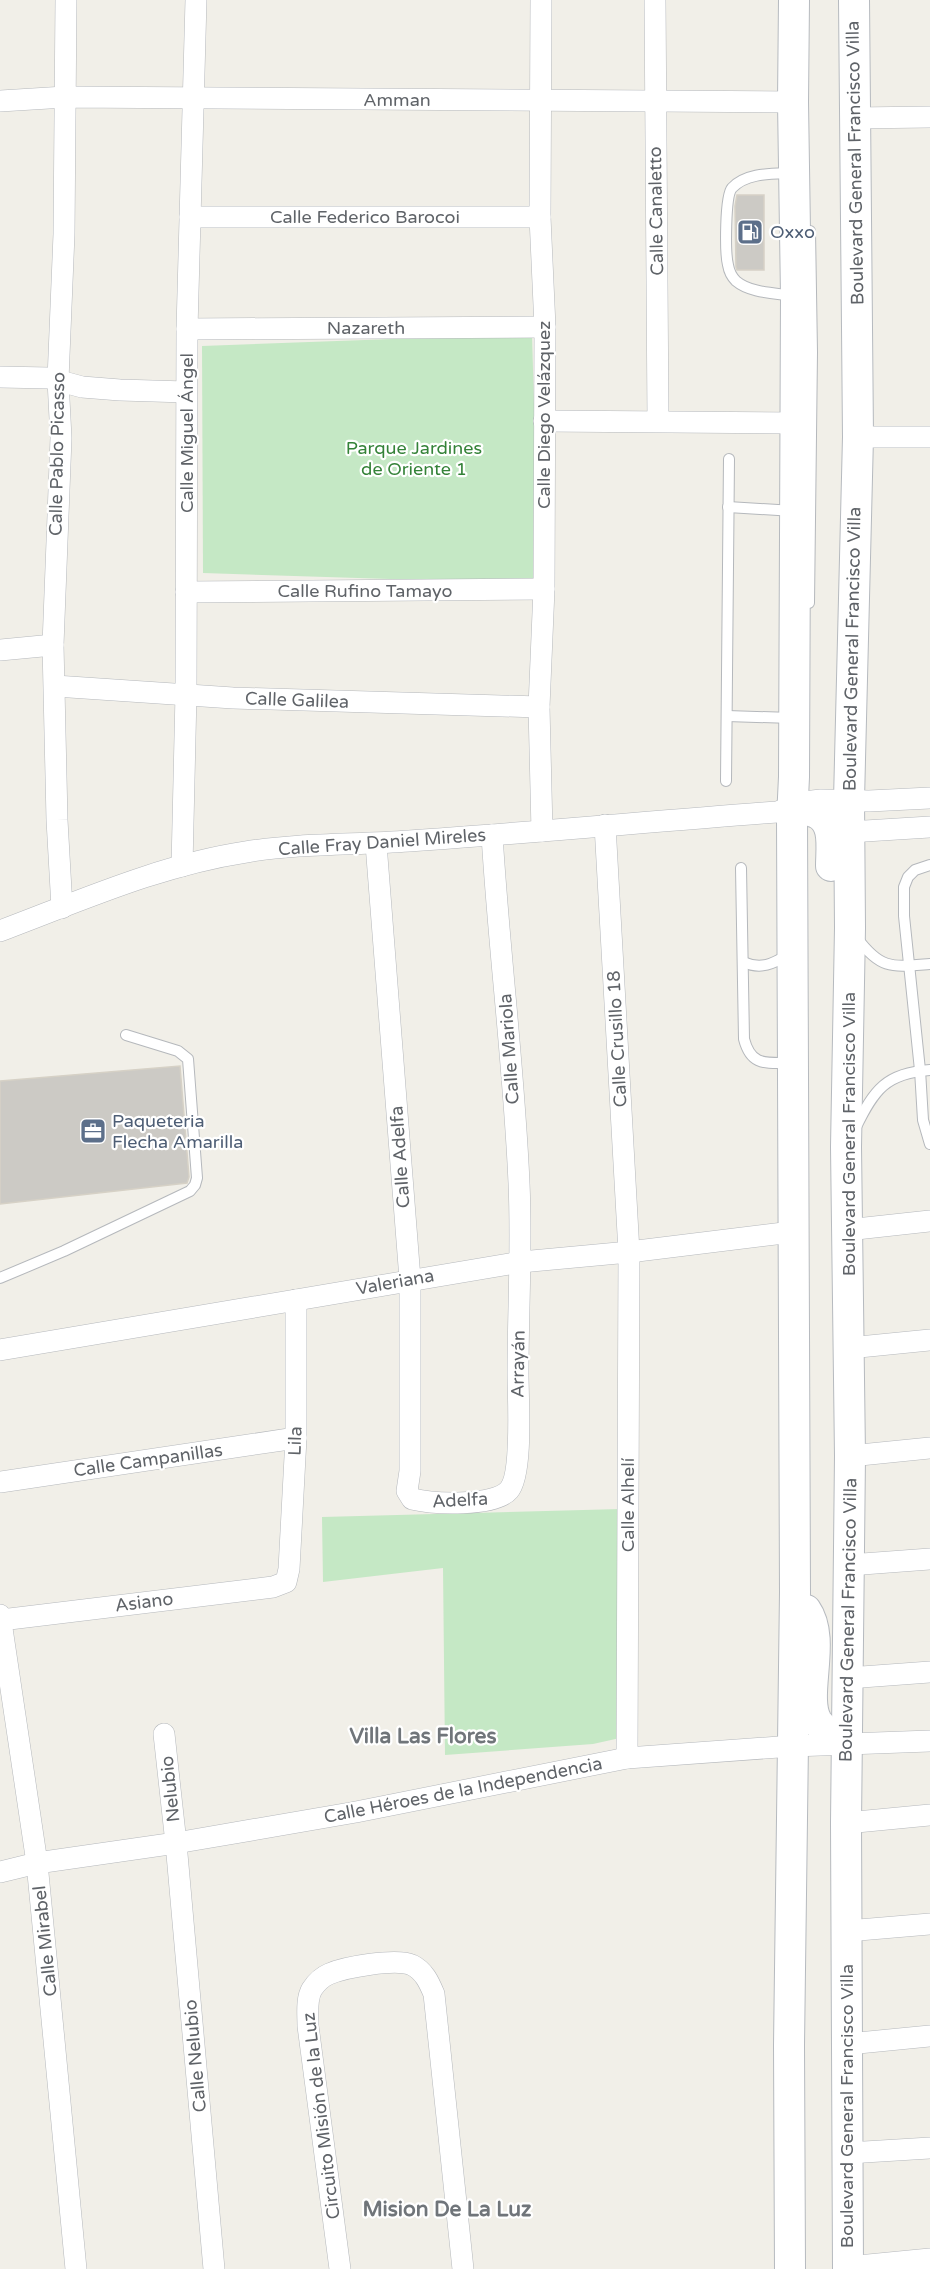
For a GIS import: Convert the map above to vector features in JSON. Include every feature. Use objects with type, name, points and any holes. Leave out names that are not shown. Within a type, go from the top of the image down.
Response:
[{"type":"main road","name":"Boulevard General Francisco Villa","points":[[794,0],[796,296],[794,718],[810,815],[850,928],[843,1043],[847,1230],[843,1341],[850,1456],[848,1678],[840,1743],[846,1823],[848,2044],[839,2154],[848,2268]]},
{"type":"main road","name":"Boulevard General Francisco Villa","points":[[810,815],[841,796],[858,436],[854,0]]},
{"type":"main road","name":"Boulevard General Francisco Villa","points":[[790,2269],[789,2045],[804,1741],[805,1604],[792,1232],[792,952],[810,815]]},
{"type":"main road","points":[[810,815],[835,1016],[843,1043]]},
{"type":"main road","points":[[805,1604],[815,1651],[813,1711],[822,1727],[840,1743]]},
{"type":"street","name":"Calle Pablo Picasso","points":[[62,908],[57,820],[53,645],[61,438],[58,380],[64,234],[66,0]]},
{"type":"street","name":"Calle Miguel Ángel","points":[[182,866],[186,694],[187,329],[196,0]]},
{"type":"street","name":"Calle Diego Velázquez","points":[[541,0],[540,217],[545,327],[544,589],[540,707],[542,831]]},
{"type":"street","name":"Calle Canaletto","points":[[655,0],[658,421]]},
{"type":"street","name":"Amman","points":[[0,101],[65,97],[793,102]]},
{"type":"street","points":[[855,118],[930,117]]},
{"type":"street","name":"Calle Federico Barocoi","points":[[190,217],[540,217]]},
{"type":"street","name":"Nazareth","points":[[187,329],[545,327]]},
{"type":"street","points":[[0,377],[58,380],[82,387],[186,392]]},
{"type":"street","points":[[544,421],[796,423]]},
{"type":"street","points":[[858,436],[930,437]]},
{"type":"street","name":"Calle Rufino Tamayo","points":[[186,592],[544,589]]},
{"type":"street","points":[[0,650],[53,645]]},
{"type":"street","name":"Calle Galilea","points":[[55,686],[245,699],[540,707]]},
{"type":"street","name":"Calle Fray Daniel Mireles","points":[[810,815],[841,796],[930,798]]},
{"type":"street","name":"Calle Fray Daniel Mireles","points":[[0,931],[119,885],[182,866],[246,852],[605,825],[810,815],[930,826]]},
{"type":"street","name":"Calle Crusillo 18","points":[[605,825],[629,1252]]},
{"type":"street","name":"Calle Mariola","points":[[492,835],[519,1182],[521,1262]]},
{"type":"street","name":"Calle Adelfa","points":[[376,844],[410,1280],[410,1471]]},
{"type":"street","points":[[847,1230],[930,1221]]},
{"type":"street","name":"Valeriana","points":[[0,1350],[521,1262],[629,1252],[792,1232]]},
{"type":"street","name":"Calle Alhelí","points":[[627,1758],[629,1252]]},
{"type":"street","name":"Arrayán","points":[[518,1466],[518,1338],[521,1262]]},
{"type":"street","name":"Lila","points":[[286,1582],[289,1569],[296,1438],[296,1300]]},
{"type":"street","points":[[843,1341],[930,1340]]},
{"type":"street","name":"Calle Campanillas","points":[[0,1482],[296,1438]]},
{"type":"street","points":[[850,1456],[930,1448]]},
{"type":"street","name":"Adelfa","points":[[410,1471],[407,1491],[412,1499],[429,1503],[472,1501],[504,1495],[512,1487],[518,1466]]},
{"type":"street","points":[[849,1565],[930,1559]]},
{"type":"street","name":"Asiano","points":[[1,1620],[273,1587],[286,1582]]},
{"type":"street","name":"Calle Mirabel","points":[[0,1615],[37,1863],[76,2269]]},
{"type":"street","points":[[848,1678],[930,1672]]},
{"type":"street","name":"Nelubio","points":[[164,1734],[176,1843]]},
{"type":"street","name":"Calle Héroes de la Independencia","points":[[0,1872],[37,1863],[176,1843],[356,1812],[627,1758],[804,1741],[840,1743],[930,1741]]},
{"type":"street","points":[[846,1823],[930,1815]]},
{"type":"street","name":"Calle Nelubio","points":[[176,1843],[214,2269]]},
{"type":"street","points":[[846,1931],[930,1924]]},
{"type":"street","name":"Circuito Misión de la Luz","points":[[340,2269],[308,2026],[310,1992],[317,1982],[336,1971],[402,1962],[413,1965],[423,1973],[434,1994],[463,2269]]},
{"type":"street","points":[[848,2044],[930,2036]]},
{"type":"street","points":[[839,2154],[930,2148]]},
{"type":"street","points":[[848,2268],[930,2259]]},
{"type":"lane","points":[[843,0],[843,84]]},
{"type":"lane","points":[[794,173],[761,174],[741,181],[733,187],[729,192],[727,203],[726,247],[730,273],[746,288],[796,296]]},
{"type":"lane","points":[[809,614],[812,374],[810,215]]},
{"type":"lane","points":[[726,781],[729,459]]},
{"type":"lane","points":[[728,507],[795,511]]},
{"type":"lane","points":[[727,716],[794,718]]},
{"type":"lane","points":[[806,1465],[802,1232],[810,815]]},
{"type":"lane","points":[[930,865],[915,870],[908,877],[904,887],[904,916],[925,1070],[923,1120],[930,1144]]},
{"type":"lane","points":[[741,868],[744,1039],[747,1052],[753,1059],[763,1062],[792,1063]]},
{"type":"lane","points":[[850,928],[867,952],[879,962],[893,966],[930,964]]},
{"type":"lane","points":[[743,962],[754,967],[766,966],[792,952]]},
{"type":"lane","points":[[0,1278],[190,1191],[195,1185],[197,1178],[188,1059],[178,1051],[126,1035]]},
{"type":"lane","points":[[835,1197],[843,1043]]},
{"type":"lane","points":[[846,1147],[875,1092],[900,1074],[925,1070]]},
{"type":"lane","points":[[837,1310],[843,1341]]},
{"type":"lane","points":[[837,1537],[840,1743],[839,2154]]},
{"type":"green space","name":"Parque Jardines de Oriente 1","points":[[532,334],[539,581],[514,583],[203,573],[202,346]]},
{"type":"green space","points":[[621,1509],[620,1738],[593,1744],[445,1755],[443,1568],[323,1582],[322,1517]]},
{"type":"building","name":"Oxxo","points":[[737,195],[764,195],[764,270],[737,270],[735,206]]},
{"type":"building","name":"Paqueteria Flecha Amarilla","points":[[180,1066],[189,1177],[187,1183],[0,1204],[0,1081]]},
{"type":"place","name":"Oxxo","points":[[750,232]]},
{"type":"place","name":"Paqueteria Flecha Amarilla","points":[[93,1131]]},
{"type":"district","name":"Villa Las Flores","points":[[423,1736]]},
{"type":"district","name":"Mision De La Luz","points":[[447,2209]]}]
